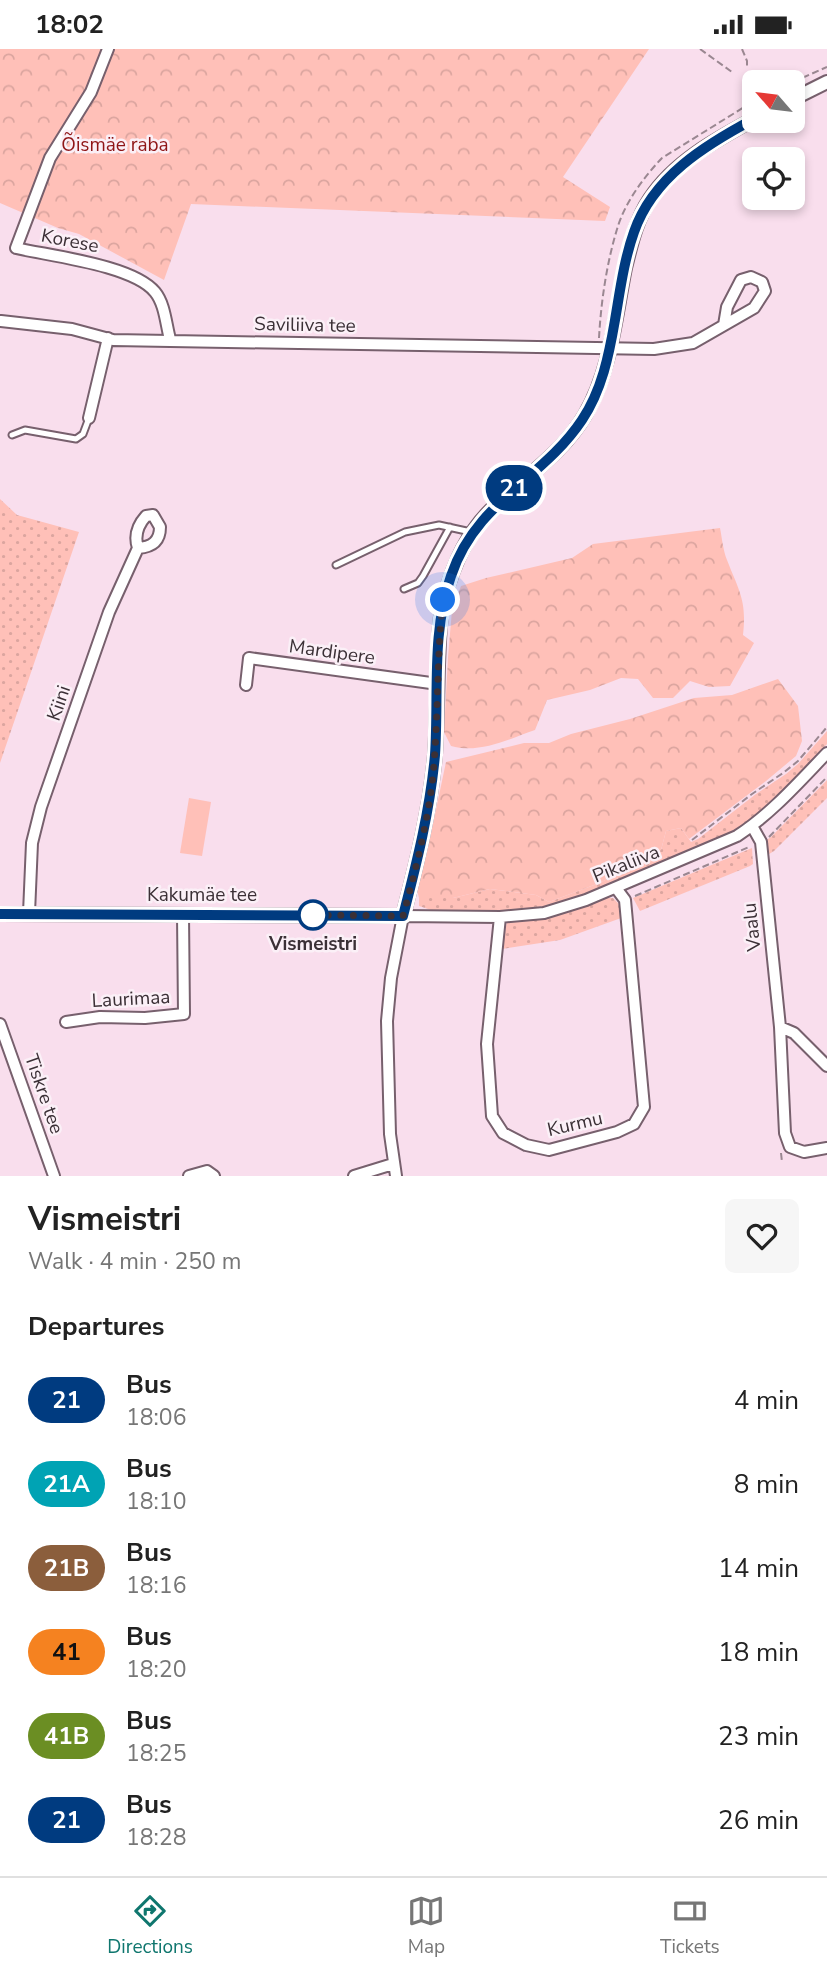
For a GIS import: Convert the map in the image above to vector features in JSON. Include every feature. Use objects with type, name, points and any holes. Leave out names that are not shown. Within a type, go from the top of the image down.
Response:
[{"type":"street","name":"Korese","points":[[108,49],[90,92],[50,158],[16,248],[106,267],[132,276],[155,292],[170,339]]},
{"type":"street","points":[[805,93],[827,82]]},
{"type":"street","points":[[396,1176],[390,1134],[387,1021],[391,978],[425,828],[432,784],[439,640],[443,600],[451,575],[462,551],[487,514],[562,445],[575,430],[596,394],[610,348],[634,233],[651,197],[662,183],[686,162],[742,127]]},
{"type":"street","name":"Saviliiva tee","points":[[1,321],[72,329],[108,338],[654,349],[693,343],[754,308],[765,291],[762,282],[751,277],[741,280],[727,307],[724,325]]},
{"type":"street","points":[[89,418],[108,338]]},
{"type":"street","name":"Kiini","points":[[29,913],[32,843],[38,818],[110,612],[138,548],[137,529],[144,519],[150,515],[154,516],[160,533],[158,539],[149,546],[138,548]]},
{"type":"street","name":"Mardipere","points":[[246,685],[249,658],[438,684]]},
{"type":"street","name":"Pikaliiva","points":[[403,916],[500,917],[544,913],[586,900],[737,836],[752,826],[827,754]]},
{"type":"street","name":"Vaalu","points":[[752,826],[761,842],[780,1027],[785,1133],[790,1147],[804,1152],[827,1148]]},
{"type":"street","name":"Kurmu","points":[[500,917],[487,1044],[492,1116],[503,1133],[526,1145],[549,1150],[617,1132],[634,1124],[644,1107],[625,900],[616,888]]},
{"type":"street","name":"Kakumäe tee","points":[[0,914],[403,916]]},
{"type":"street","name":"Laurimaa","points":[[66,1022],[100,1017],[145,1018],[184,1013],[183,915]]},
{"type":"street","name":"Tiskre tee","points":[[0,1024],[54,1176]]},
{"type":"street","points":[[780,1027],[794,1033],[827,1066]]},
{"type":"street","points":[[354,1176],[393,1164]]},
{"type":"street","points":[[189,1176],[207,1171],[214,1176]]},
{"type":"lane","points":[[12,435],[25,430],[76,439],[83,434],[89,418]]},
{"type":"lane","points":[[336,565],[405,532],[439,525],[473,533]]},
{"type":"lane","points":[[404,589],[418,583],[450,527]]},
{"type":"path","points":[[701,49],[732,72]]},
{"type":"path","points":[[741,49],[747,67]]},
{"type":"path","points":[[805,77],[827,67]]},
{"type":"path","points":[[692,839],[798,761],[827,727]]},
{"type":"green space","name":"Õismäe raba","points":[[0,49],[649,49],[563,177],[610,207],[605,221],[191,204],[164,280],[79,234],[0,203]]},
{"type":"green space","points":[[0,499],[17,515],[79,532],[0,763]]},
{"type":"green space","points":[[720,528],[726,556],[743,604],[743,635],[754,643],[730,686],[709,687],[690,681],[673,698],[653,698],[638,679],[621,678],[590,690],[547,700],[535,730],[483,747],[451,746],[444,732],[448,657],[452,610],[461,586],[572,558],[593,544]]},
{"type":"green space","points":[[778,679],[798,706],[802,741],[796,756],[689,839],[681,828],[666,831],[661,850],[638,858],[602,882],[549,902],[536,895],[490,889],[453,898],[419,898],[416,886],[426,857],[446,762],[524,743],[549,743],[694,698],[732,695]]},
{"type":"green space","points":[[827,731],[827,744],[792,781],[742,826],[728,835],[594,891],[551,905],[493,911],[431,910],[419,906],[419,898],[453,898],[490,889],[536,895],[549,902],[602,882],[638,858],[661,850],[666,831],[681,828],[691,842],[698,839],[798,764]]},
{"type":"green space","points":[[827,780],[827,798],[766,856],[765,841]]},
{"type":"green space","points":[[189,798],[211,802],[202,856],[180,853]]},
{"type":"green space","points":[[752,848],[753,864],[750,866],[640,911],[633,898]]},
{"type":"green space","points":[[603,898],[613,898],[620,905],[624,917],[560,940],[502,949],[507,921]]},
{"type":"bus line","name":"21","points":[[0,914],[403,916],[425,828],[432,784],[439,640],[443,600],[451,575],[462,551],[487,514],[562,445],[584,417],[604,373],[634,233],[651,197],[674,171],[742,126]]},
{"type":"place","name":"Vismeistri","points":[[313,915]]},
{"type":"route","points":[[313,915],[308,915],[403,916],[425,828],[432,784],[443,600]]}]
